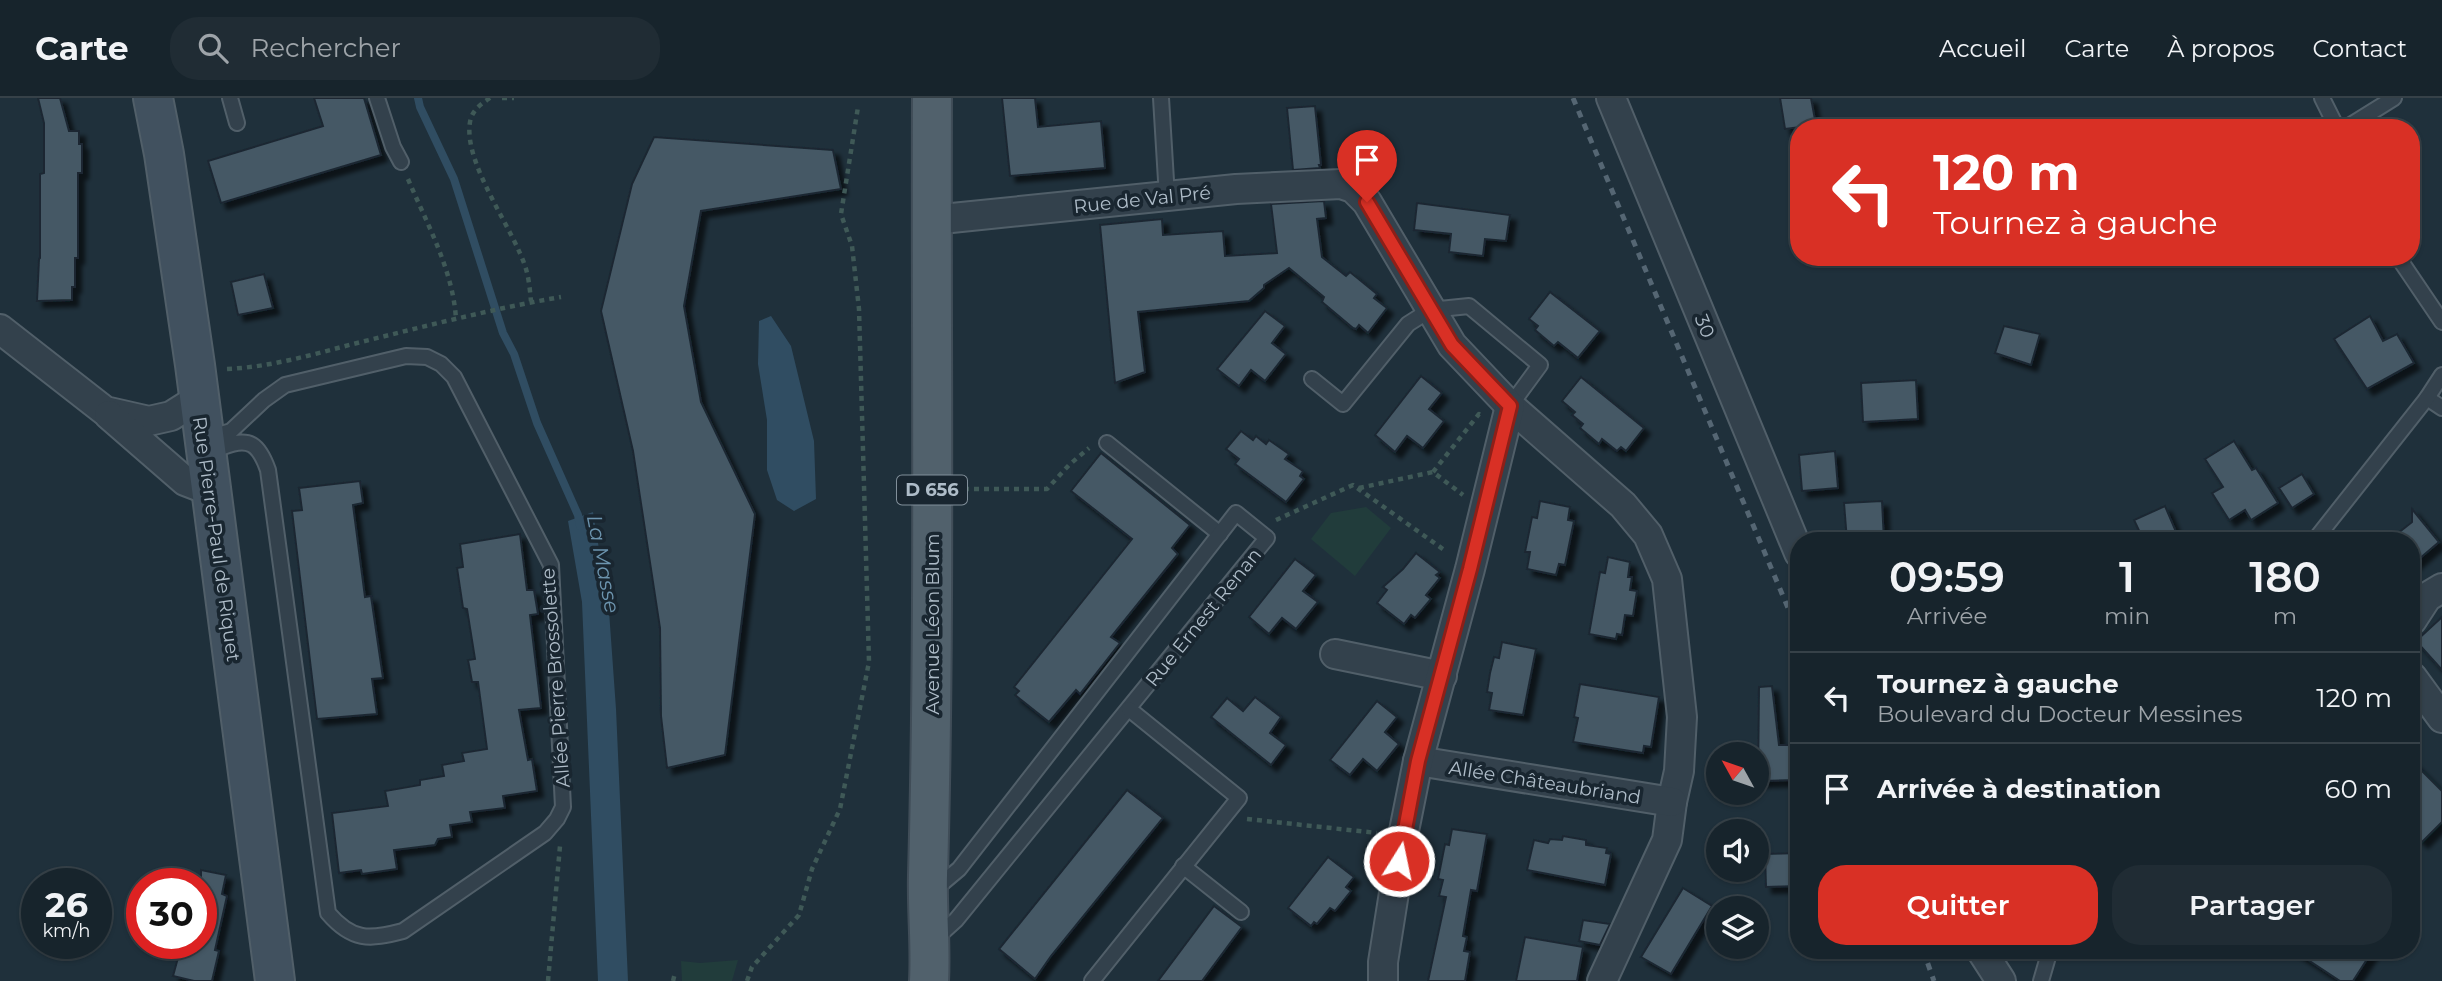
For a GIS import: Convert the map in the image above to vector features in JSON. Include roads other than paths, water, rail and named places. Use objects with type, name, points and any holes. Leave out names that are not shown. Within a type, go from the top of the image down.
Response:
[{"type":"main road","name":"Avenue Léon Blum","points":[[929,981],[931,942],[927,896],[932,728],[932,98]]},
{"type":"street","name":"Rue Pierre-Paul de Riquet","points":[[153,98],[164,154],[195,365],[275,981]]},
{"type":"street","name":"30","points":[[1611,98],[1790,532]]},
{"type":"street","name":"Rue de Val Pré","points":[[932,220],[1236,189],[1341,184],[1353,188],[1367,202],[1430,310]]},
{"type":"street","points":[[1430,310],[1452,345],[1506,417],[1623,505],[1648,535],[1667,579],[1682,717],[1679,771],[1667,840],[1602,981]]},
{"type":"street","points":[[0,329],[105,411],[186,481],[211,491]]},
{"type":"street","points":[[105,411],[149,421],[171,416],[198,399]]},
{"type":"street","points":[[1378,975],[1418,761],[1485,511],[1506,417]]},
{"type":"street","points":[[2420,608],[2427,597],[2442,588]]},
{"type":"street","points":[[1335,654],[1442,677]]},
{"type":"street","points":[[2420,688],[2442,718]]},
{"type":"street","name":"Allée Châteaubriand","points":[[1418,761],[1672,802]]},
{"type":"street","points":[[1987,959],[2001,981]]},
{"type":"lane","points":[[230,98],[237,122]]},
{"type":"lane","points":[[377,98],[393,147],[401,162]]},
{"type":"lane","points":[[1161,98],[1167,197]]},
{"type":"lane","points":[[2322,98],[2332,119]]},
{"type":"lane","points":[[2360,119],[2394,98]]},
{"type":"lane","points":[[2404,266],[2442,322]]},
{"type":"lane","points":[[1312,379],[1343,404],[1408,324],[1430,310],[1469,306],[1540,365],[1506,417]]},
{"type":"lane","name":"Allée Pierre Brossolette","points":[[406,356],[427,358],[441,364],[454,377],[551,565],[564,807],[558,819],[545,833],[403,931],[383,936],[354,935],[340,927],[328,912],[268,470],[262,454],[254,445],[219,441],[264,400],[285,385],[406,356]]},
{"type":"lane","points":[[2321,532],[2427,398],[2442,375]]},
{"type":"lane","points":[[2427,398],[2442,408]]},
{"type":"lane","points":[[1107,443],[1220,534]]},
{"type":"lane","name":"Rue Ernest Renan","points":[[927,896],[959,869],[1236,513],[1267,538],[956,920],[931,942]]},
{"type":"lane","points":[[1092,981],[1239,798],[1129,709]]},
{"type":"lane","points":[[1183,866],[1241,912]]},
{"type":"lane","points":[[2041,981],[2047,959]]},
{"type":"water","points":[[771,316],[791,346],[814,441],[816,499],[794,511],[777,500],[767,470],[767,420],[758,364],[759,321]]},
{"type":"water","points":[[593,512],[609,611],[628,981],[598,981],[582,602],[568,521]]},
{"type":"waterway","name":"La Masse","points":[[418,98],[454,179],[503,333],[514,354],[537,423],[578,515],[580,526]]},
{"type":"railway","points":[[1573,98],[1790,613]]},
{"type":"railway","points":[[1926,959],[1934,981]]}]
